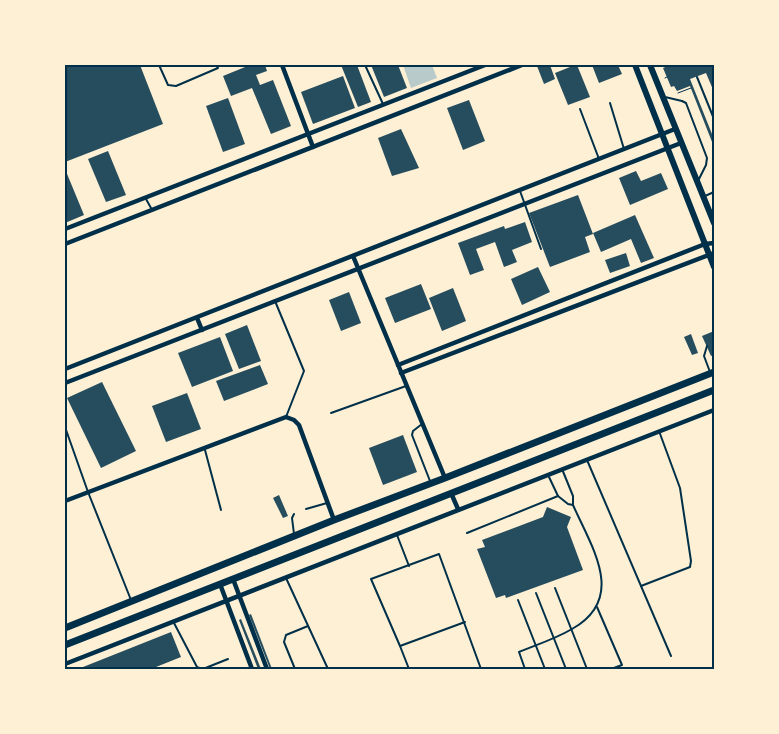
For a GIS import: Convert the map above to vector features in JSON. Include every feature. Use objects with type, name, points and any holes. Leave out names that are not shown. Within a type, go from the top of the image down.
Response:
[{"type":"highway","points":[[65,628],[334,520],[431,484],[712,373]]},
{"type":"highway","points":[[65,645],[714,390]]},
{"type":"main road","points":[[635,65],[705,244],[712,254],[714,267]]},
{"type":"main road","points":[[650,65],[714,223]]},
{"type":"street","points":[[282,65],[313,146]]},
{"type":"street","points":[[65,229],[485,65]]},
{"type":"street","points":[[65,244],[522,65]]},
{"type":"street","points":[[476,69],[482,80]]},
{"type":"street","points":[[65,369],[675,129]]},
{"type":"street","points":[[65,384],[681,143]]},
{"type":"street","points":[[398,365],[705,244],[714,243]]},
{"type":"street","points":[[401,373],[712,254]]},
{"type":"street","points":[[353,256],[445,478]]},
{"type":"street","points":[[536,310],[540,320]]},
{"type":"street","points":[[197,318],[202,330]]},
{"type":"street","points":[[65,664],[714,410]]},
{"type":"street","points":[[65,501],[286,417],[294,420],[299,425],[334,520]]},
{"type":"street","points":[[451,492],[458,509]]},
{"type":"street","points":[[233,579],[267,669]]},
{"type":"street","points":[[220,584],[252,669]]},
{"type":"lane","points":[[159,65],[168,84],[176,86],[218,68],[216,65]]},
{"type":"lane","points":[[365,65],[384,105]]},
{"type":"lane","points":[[697,77],[714,119]]},
{"type":"lane","points":[[662,97],[686,103],[707,158],[698,183]]},
{"type":"lane","points":[[610,103],[624,149]]},
{"type":"lane","points":[[580,109],[600,159]]},
{"type":"lane","points":[[520,191],[541,249]]},
{"type":"lane","points":[[703,196],[714,192]]},
{"type":"lane","points":[[144,197],[152,210]]},
{"type":"lane","points":[[275,301],[304,371],[286,417]]},
{"type":"lane","points":[[707,346],[704,356],[712,373]]},
{"type":"lane","points":[[331,413],[406,386]]},
{"type":"lane","points":[[422,424],[413,431],[412,435],[431,484]]},
{"type":"lane","points":[[65,426],[88,492],[132,602]]},
{"type":"lane","points":[[641,586],[690,567],[691,561],[680,488],[659,431]]},
{"type":"lane","points":[[204,448],[221,510]]},
{"type":"lane","points":[[587,460],[671,656]]},
{"type":"lane","points":[[525,669],[519,652],[571,630],[587,619],[597,607],[602,593],[600,570],[573,506],[573,496],[562,469]]},
{"type":"lane","points":[[548,475],[558,496],[573,506]]},
{"type":"lane","points":[[467,533],[558,496]]},
{"type":"lane","points":[[306,509],[327,503]]},
{"type":"lane","points":[[294,514],[292,518],[295,536]]},
{"type":"lane","points":[[396,534],[409,566]]},
{"type":"lane","points":[[409,669],[371,579],[439,554],[481,669]]},
{"type":"lane","points":[[286,577],[328,669]]},
{"type":"lane","points":[[555,588],[587,669]]},
{"type":"lane","points":[[536,593],[566,669]]},
{"type":"lane","points":[[518,600],[545,669]]},
{"type":"lane","points":[[597,607],[622,665],[611,669]]},
{"type":"lane","points":[[172,621],[197,667],[202,669],[228,659]]},
{"type":"lane","points":[[400,646],[465,622]]},
{"type":"lane","points":[[295,669],[284,642],[286,635],[308,626]]},
{"type":"path","points":[[678,93],[691,88]]},
{"type":"shaded area","points":[[403,65],[432,65],[437,78],[411,88]]},
{"type":"building","points":[[65,65],[140,65],[163,124],[65,162]]},
{"type":"building","points":[[250,65],[265,65],[267,71],[256,75],[260,85],[273,80],[291,126],[271,134],[252,88],[231,96],[223,76]]},
{"type":"building","points":[[341,65],[357,65],[371,102],[358,107]]},
{"type":"building","points":[[371,65],[398,65],[407,88],[384,97]]},
{"type":"building","points":[[550,65],[555,79],[544,84],[537,66]]},
{"type":"building","points":[[577,65],[590,97],[568,105],[555,73]]},
{"type":"building","points":[[592,65],[618,65],[622,74],[599,83]]},
{"type":"building","points":[[670,65],[714,65],[714,92],[706,73],[690,79],[714,139],[714,147],[690,86],[677,91],[674,86],[671,87],[663,68]]},
{"type":"building","points":[[343,76],[355,108],[313,124],[301,92]]},
{"type":"building","points":[[228,98],[245,144],[223,152],[206,106]]},
{"type":"building","points":[[469,100],[485,141],[463,150],[447,108]]},
{"type":"building","points":[[401,129],[419,168],[392,176],[378,138]]},
{"type":"building","points":[[108,151],[126,195],[106,202],[88,159]]},
{"type":"building","points":[[65,169],[84,215],[65,223]]},
{"type":"building","points":[[636,171],[641,181],[661,173],[668,189],[630,205],[619,178]]},
{"type":"building","points":[[578,195],[593,234],[585,237],[590,252],[550,267],[529,213]]},
{"type":"building","points":[[635,215],[654,258],[641,263],[631,239],[601,252],[593,233]]},
{"type":"building","points":[[525,222],[532,242],[512,250],[517,262],[504,267],[495,242],[476,249],[484,270],[470,275],[458,243],[504,226],[505,229]]},
{"type":"building","points":[[626,253],[630,266],[610,273],[605,260]]},
{"type":"building","points":[[538,267],[550,292],[522,305],[511,279]]},
{"type":"building","points":[[421,284],[431,309],[395,323],[385,298]]},
{"type":"building","points":[[453,288],[466,321],[442,331],[429,298]]},
{"type":"building","points":[[349,292],[361,323],[341,331],[329,300]]},
{"type":"building","points":[[247,325],[261,361],[239,369],[225,334]]},
{"type":"building","points":[[714,331],[714,355],[711,356],[702,336]]},
{"type":"building","points":[[691,334],[698,353],[692,355],[684,337]]},
{"type":"building","points":[[220,337],[233,371],[192,387],[178,353]]},
{"type":"building","points":[[260,365],[268,384],[224,401],[216,381]]},
{"type":"building","points":[[102,382],[136,451],[101,468],[67,398]]},
{"type":"building","points":[[187,393],[201,429],[166,442],[152,406]]},
{"type":"building","points":[[403,435],[417,472],[383,485],[369,448]]},
{"type":"building","points":[[279,495],[288,516],[283,518],[273,498]]},
{"type":"building","points":[[547,507],[571,517],[567,527],[583,570],[506,598],[505,595],[496,598],[477,549],[485,547],[482,540],[543,517]]},
{"type":"building","points":[[251,614],[272,669],[270,669],[249,615]]},
{"type":"building","points":[[241,619],[261,669],[258,669],[239,620]]},
{"type":"building","points":[[171,632],[181,657],[151,669],[78,669]]}]
